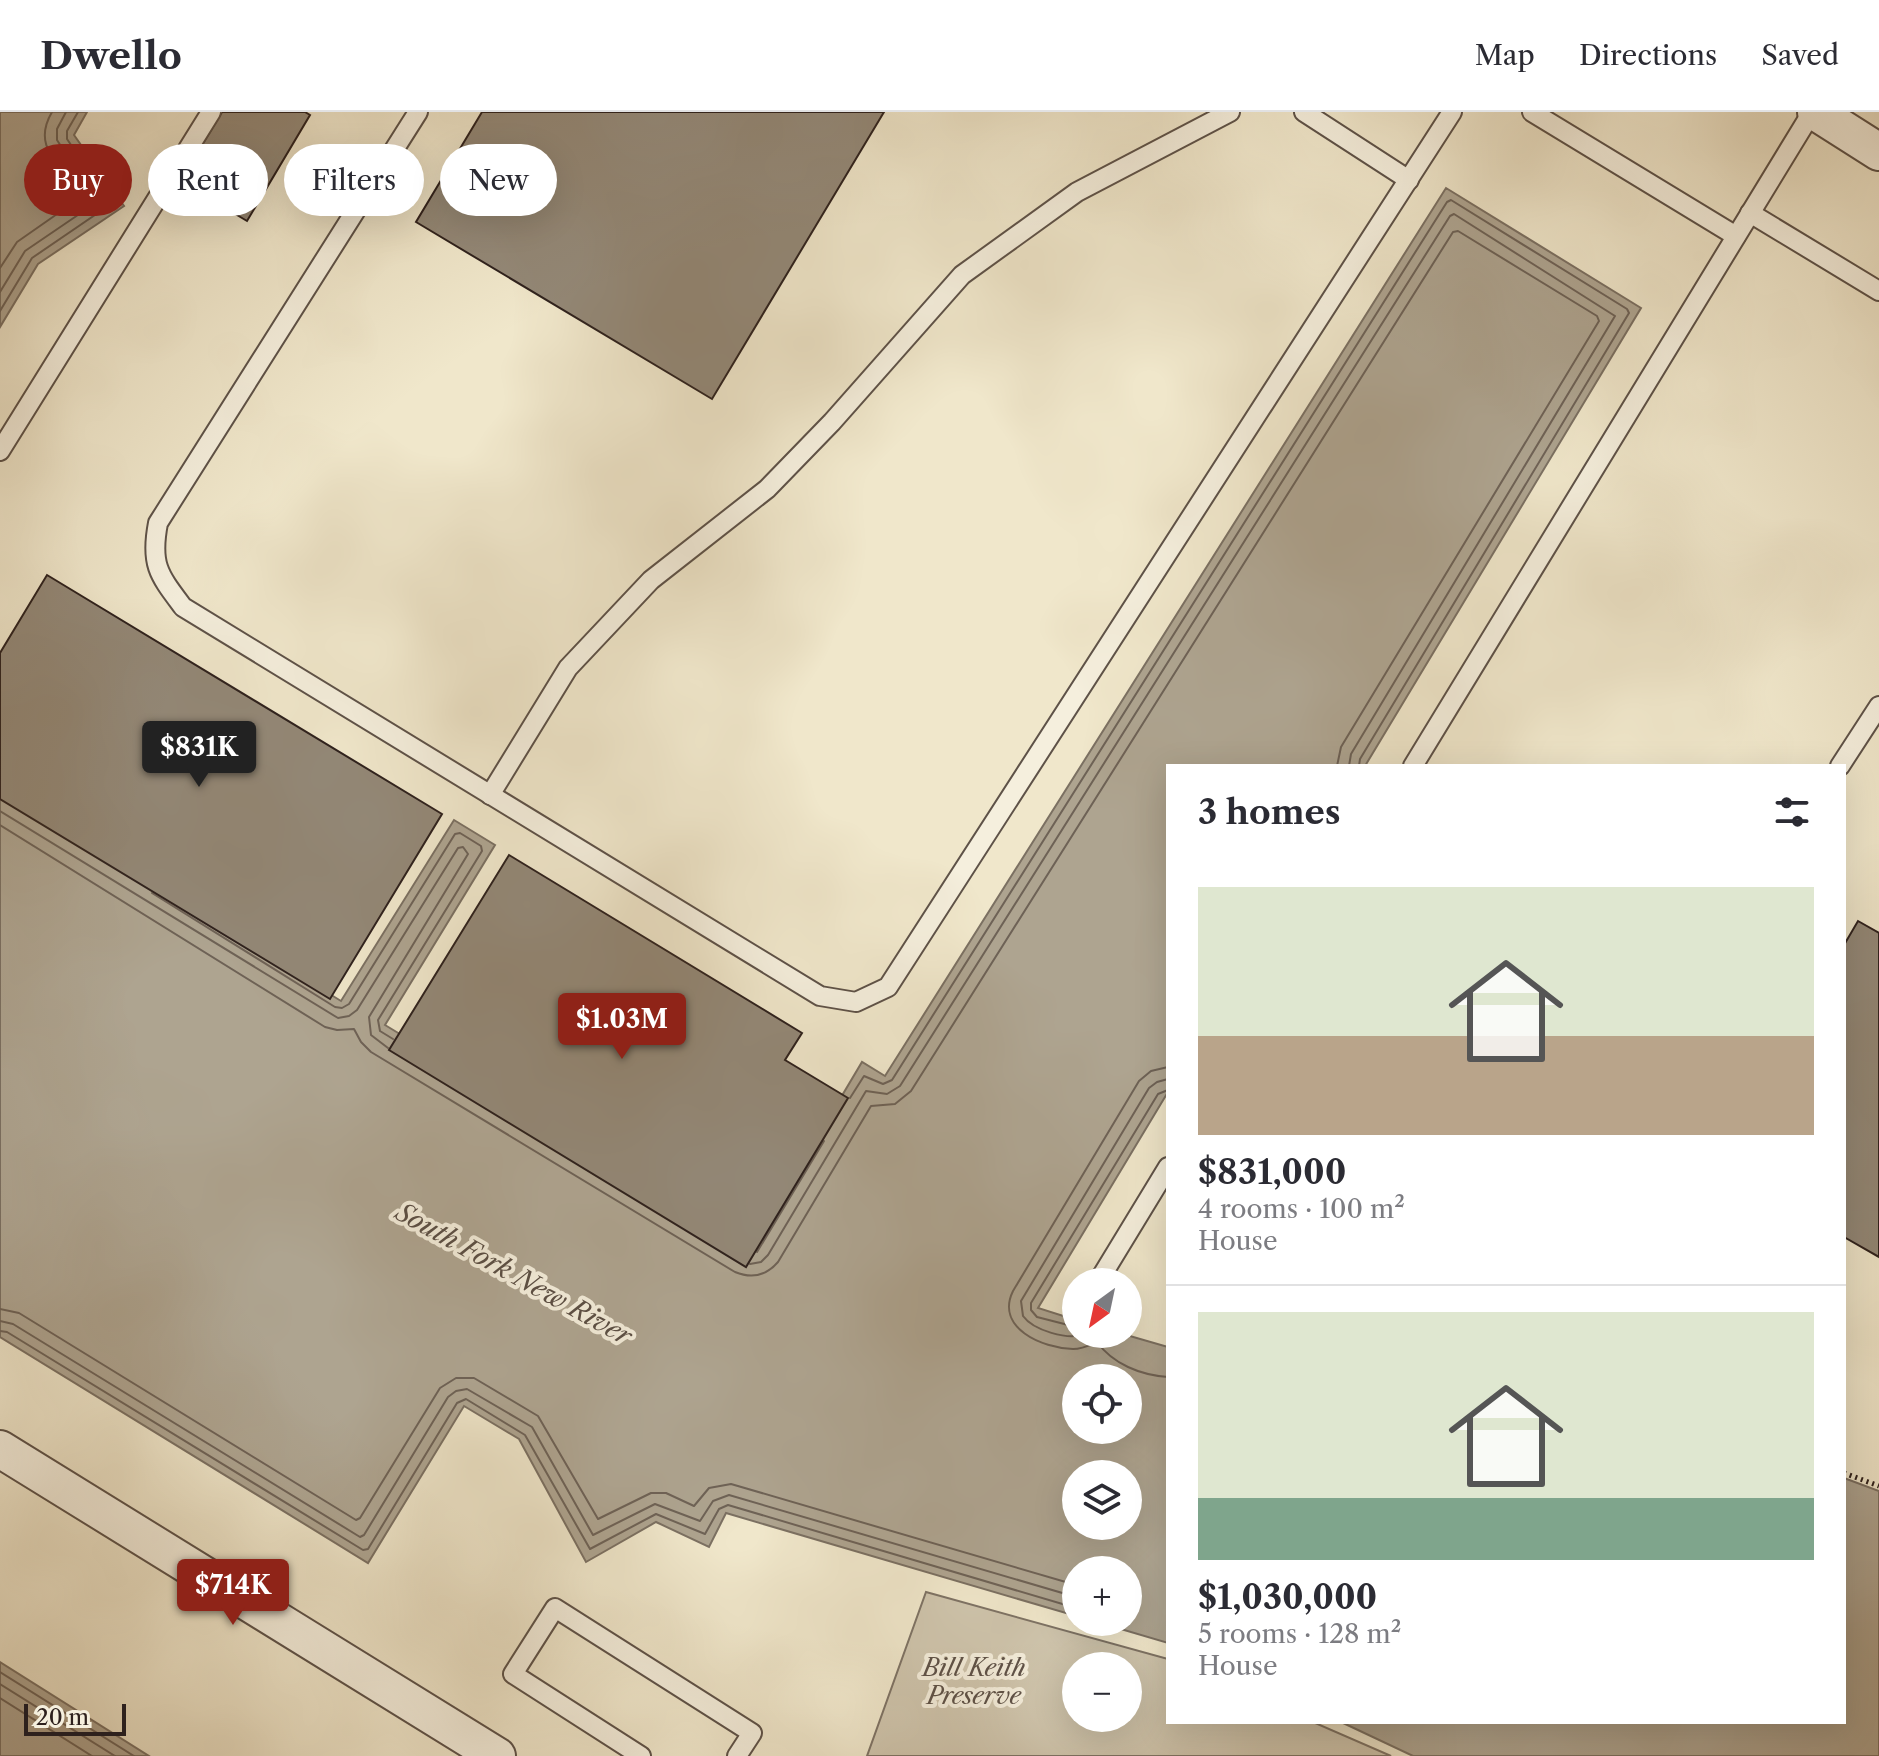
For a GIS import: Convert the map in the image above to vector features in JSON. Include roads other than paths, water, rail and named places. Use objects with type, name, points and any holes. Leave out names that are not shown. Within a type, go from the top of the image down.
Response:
[{"type":"street","points":[[1814,112],[1879,152]]},
{"type":"street","points":[[0,1449],[497,1756]]},
{"type":"lane","points":[[0,451],[211,112]]},
{"type":"lane","points":[[418,112],[158,523],[153,547],[157,572],[183,607],[820,996],[856,1002],[888,987],[1452,112]]},
{"type":"lane","points":[[490,795],[568,668],[651,580],[767,489],[832,422],[962,275],[1077,192],[1230,112]]},
{"type":"lane","points":[[1304,112],[1409,180]]},
{"type":"lane","points":[[1532,112],[1736,236]]},
{"type":"lane","points":[[1414,764],[1814,112]]},
{"type":"lane","points":[[1750,213],[1879,291]]},
{"type":"lane","points":[[1841,764],[1879,706]]},
{"type":"lane","points":[[1107,1268],[1166,1170]]},
{"type":"lane","points":[[641,1756],[513,1674],[555,1608],[752,1733],[737,1756]]},
{"type":"water","points":[[0,112],[87,112],[74,135],[80,144],[24,144],[24,216],[109,216],[38,264],[0,327]]},
{"type":"water","name":"South Fork New River","points":[[1446,188],[1641,308],[1366,764],[1166,764],[1166,1095],[1038,1308],[1062,1316],[1062,1348],[1142,1348],[1142,1339],[1166,1346],[1166,1642],[1142,1635],[1142,1556],[1062,1556],[1062,1612],[726,1513],[709,1547],[656,1522],[586,1562],[519,1439],[464,1406],[368,1563],[0,1337],[0,790],[341,1001],[454,820],[495,845],[385,1025],[752,1247],[862,1062],[885,1076]]},
{"type":"water","points":[[1846,1479],[1879,1491],[1879,1756],[1413,1756],[1345,1724],[1846,1724]]},
{"type":"water","points":[[0,1662],[149,1756],[0,1756]]},
{"type":"park label","name":"Bill Keith Preserve","points":[[974,1682]]}]
